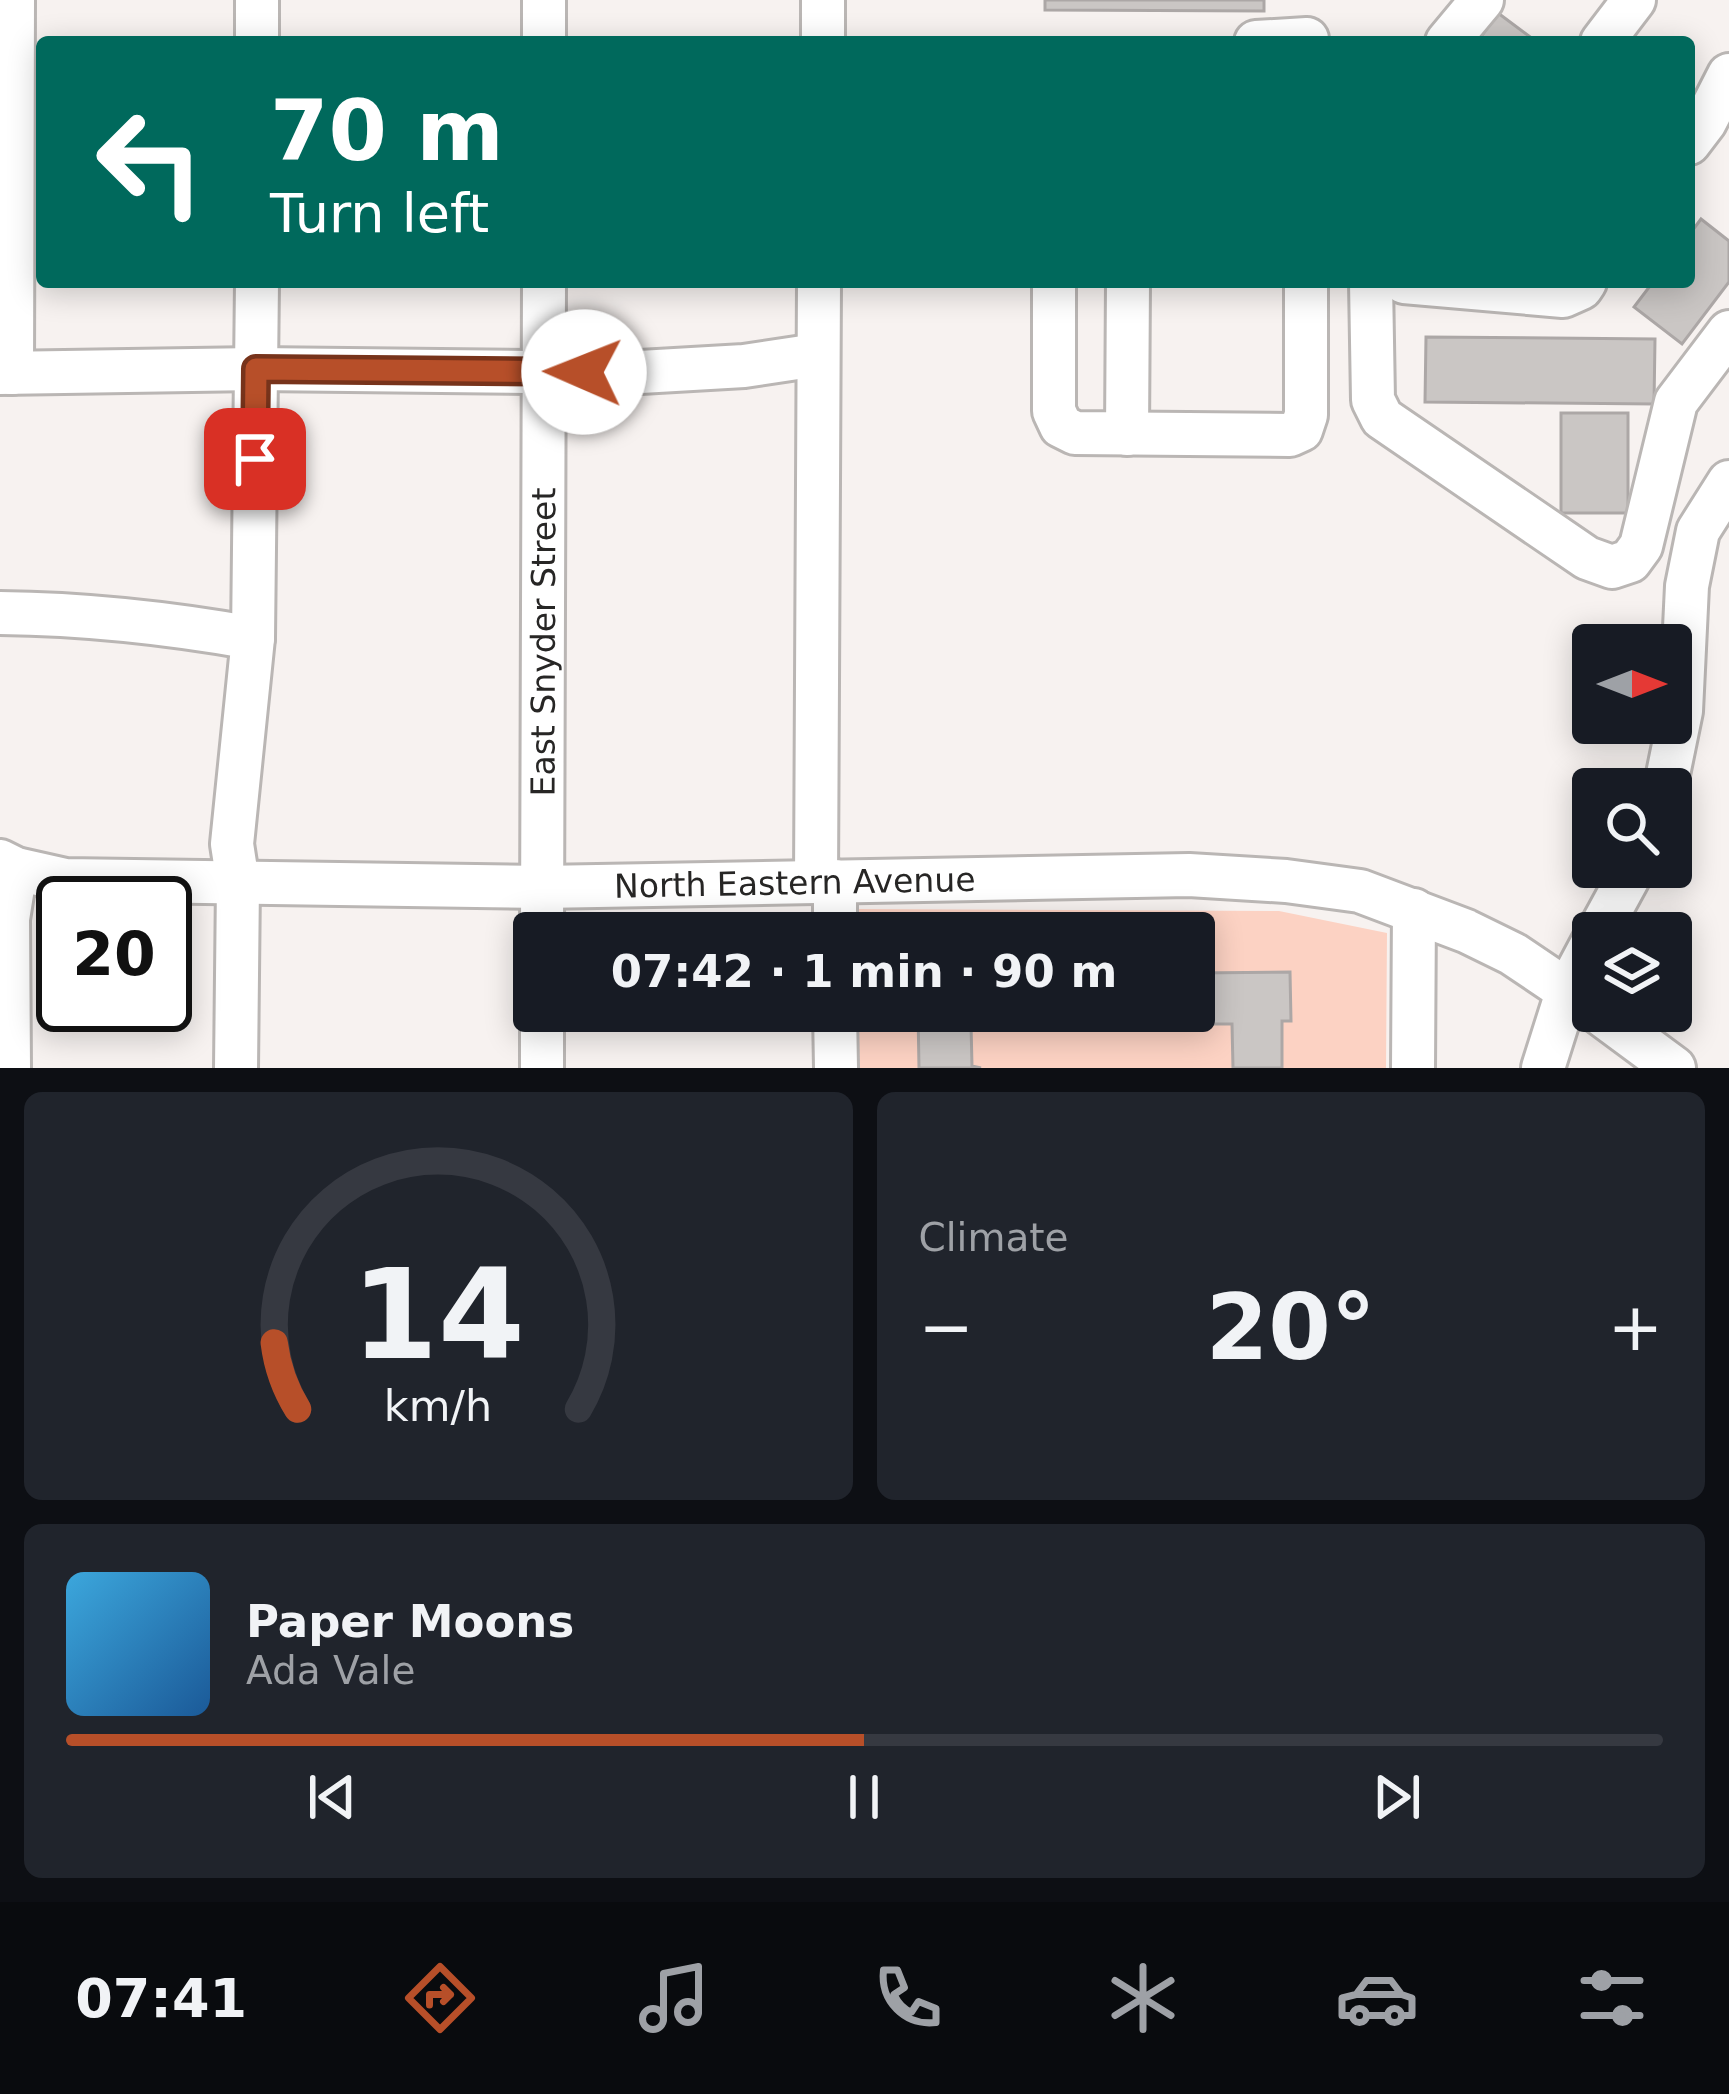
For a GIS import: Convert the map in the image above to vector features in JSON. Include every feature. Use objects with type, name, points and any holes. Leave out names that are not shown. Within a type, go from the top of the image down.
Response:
[{"type":"street","points":[[13,0],[6,373],[663,370],[744,366],[818,355]]},
{"type":"street","points":[[257,0],[257,36]]},
{"type":"street","points":[[544,0],[544,36]]},
{"type":"street","points":[[823,0],[823,36]]},
{"type":"street","points":[[1607,36],[1634,0]]},
{"type":"street","points":[[1452,36],[1480,1]]},
{"type":"street","points":[[1276,36],[1306,27]]},
{"type":"street","points":[[1708,136],[1729,75]]},
{"type":"street","points":[[236,1068],[238,883],[232,844],[253,638],[256,288]]},
{"type":"street","name":"East Snyder Street","points":[[542,912],[544,288]]},
{"type":"street","points":[[819,288],[825,881],[831,912]]},
{"type":"street","points":[[1054,288],[1054,411],[1061,426],[1075,433],[1290,435],[1301,430],[1306,415],[1306,288]]},
{"type":"street","points":[[1127,434],[1128,288]]},
{"type":"street","points":[[1371,288],[1373,400],[1382,418],[1587,558],[1612,567],[1630,561],[1641,546],[1676,402],[1729,332]]},
{"type":"street","points":[[1472,288],[1563,296],[1581,288]]},
{"type":"street","points":[[1664,450],[1727,484],[1698,531],[1688,586],[1681,711],[1669,768]]},
{"type":"street","points":[[0,613],[147,622],[253,638]]},
{"type":"street","points":[[8,865],[9,1068]]},
{"type":"street","name":"North Eastern Avenue","points":[[8,865],[65,880],[542,887],[1189,874],[1286,881],[1360,891],[1414,910],[1514,953],[1572,993]]},
{"type":"street","points":[[1413,1068],[1414,910]]},
{"type":"street","points":[[1544,1068],[1572,1025]]},
{"type":"street","points":[[542,1032],[542,1068]]},
{"type":"street","points":[[836,1032],[836,1068]]},
{"type":"street","name":"North Eastern Avenue","points":[[1625,1032],[1674,1068]]},
{"type":"shaded area","points":[[1279,911],[1387,933],[1386,1068],[856,1068],[856,1032],[1215,1032],[1215,912],[856,912]]},
{"type":"building","points":[[1045,0],[1264,0],[1264,11],[1045,10]]},
{"type":"building","points":[[1498,13],[1529,36],[1481,36]]},
{"type":"building","points":[[1701,219],[1729,241],[1729,282],[1682,344],[1634,307],[1648,288],[1695,288],[1695,227]]},
{"type":"building","points":[[1426,337],[1655,339],[1654,404],[1425,402]]},
{"type":"building","points":[[1561,413],[1628,413],[1628,513],[1561,513]]},
{"type":"building","points":[[1290,972],[1291,1021],[1282,1021],[1282,1068],[1233,1068],[1232,1024],[1215,1024],[1215,973]]},
{"type":"building","points":[[918,1032],[971,1032],[972,1066],[981,1068],[919,1068]]},
{"type":"route","points":[[255,459],[256,369],[584,372]]}]
